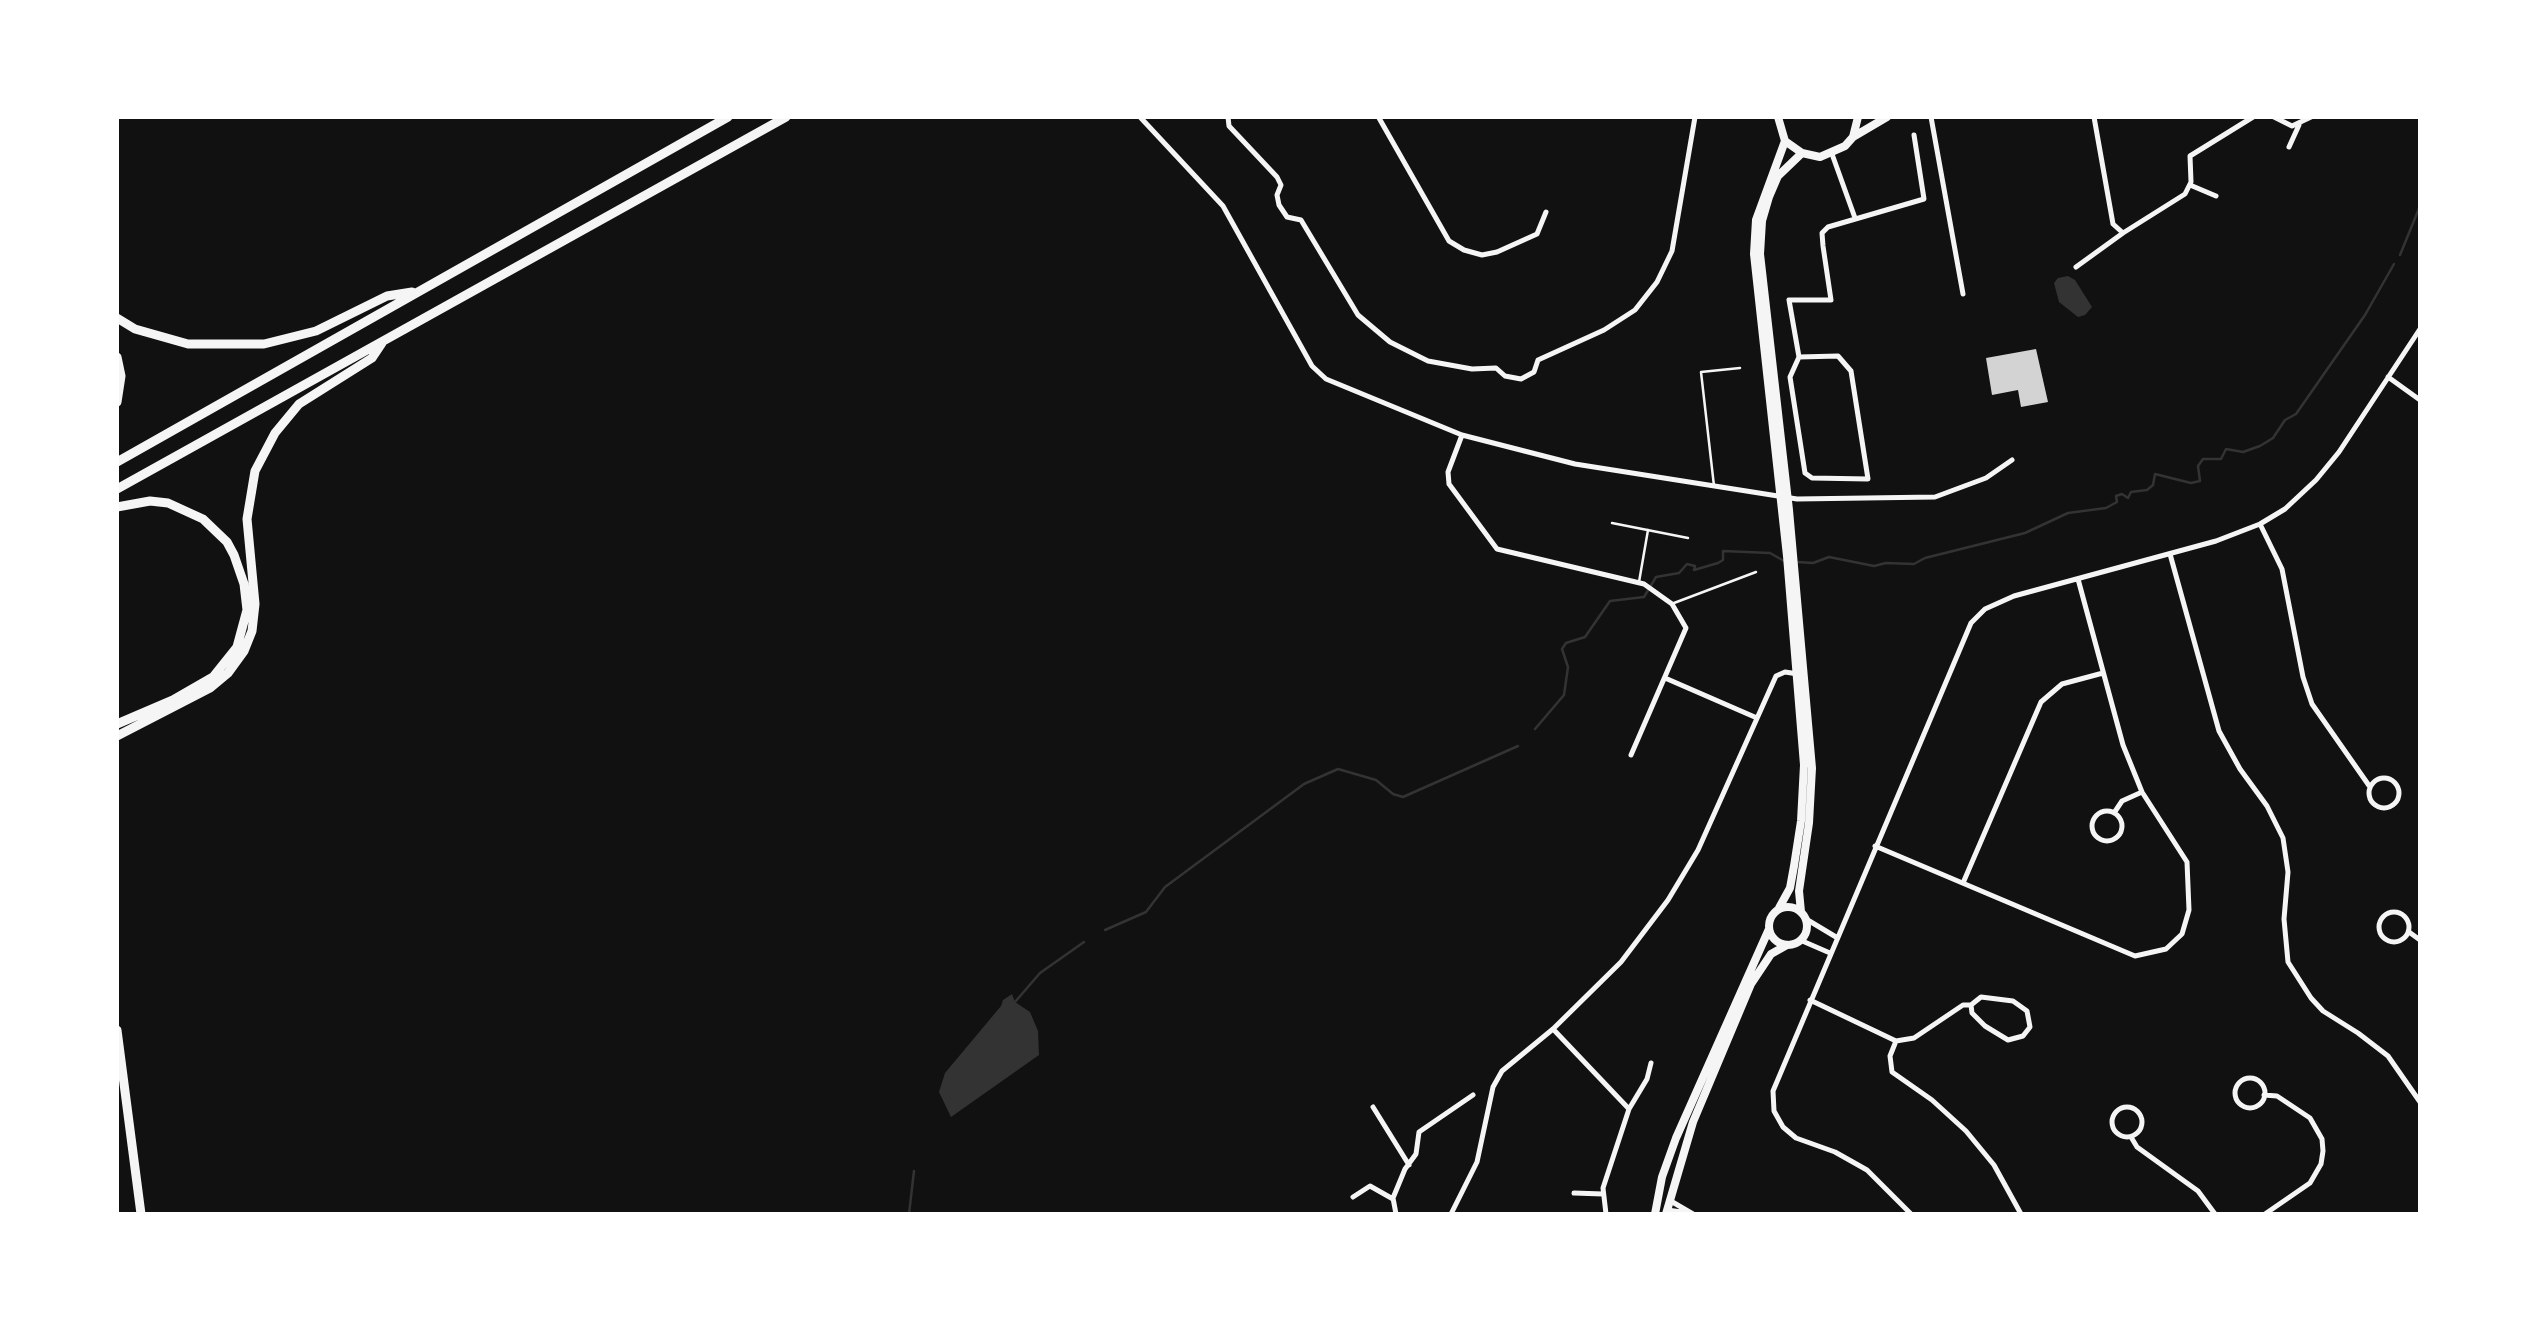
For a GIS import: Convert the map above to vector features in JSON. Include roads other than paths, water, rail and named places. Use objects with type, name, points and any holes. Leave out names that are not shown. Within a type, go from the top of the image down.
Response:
[{"type":"main road","points":[[117,462],[728,117]]},
{"type":"main road","points":[[117,489],[786,117]]},
{"type":"main road","points":[[1778,117],[1785,141],[1782,156],[1763,196],[1756,220],[1754,254],[1784,497]]},
{"type":"main road","points":[[1853,137],[1858,117]]},
{"type":"main road","points":[[1785,141],[1802,153],[1820,157],[1832,154],[1853,137],[1887,117]]},
{"type":"main road","points":[[1661,1213],[1669,1200],[1693,1122],[1751,984],[1771,954],[1800,940],[1806,931],[1799,891],[1809,823],[1812,768],[1760,254],[1762,221],[1769,197],[1778,176],[1802,153]]},
{"type":"main road","points":[[117,317],[135,328],[188,344],[264,344],[316,331],[387,296],[417,291]]},
{"type":"main road","points":[[117,736],[210,688],[239,659],[252,631],[254,618],[247,519],[255,471],[275,433],[299,404],[372,358],[384,341]]},
{"type":"main road","points":[[117,357],[121,376],[117,402]]},
{"type":"main road","points":[[117,507],[150,501],[167,503],[191,512],[209,523],[227,542],[237,562],[247,610],[237,647],[213,677],[173,700],[117,724]]},
{"type":"main road","points":[[1661,1213],[1662,1177],[1769,929],[1771,917],[1790,888],[1802,811],[1804,765],[1791,566]]},
{"type":"main road","points":[[1779,908],[1791,907],[1803,916]]},
{"type":"main road","points":[[1769,929],[1777,942],[1787,945]]},
{"type":"main road","points":[[117,1030],[141,1214]]},
{"type":"street","points":[[1140,117],[1223,206],[1312,366],[1326,379],[1462,435],[1575,464],[1784,497],[1935,497],[1986,478],[2012,460]]},
{"type":"street","points":[[1228,117],[1230,126],[1277,177],[1281,185],[1279,205],[1287,217],[1301,220],[1358,315],[1390,342],[1427,361],[1472,369],[1496,368],[1505,376],[1521,379],[1534,372],[1538,360],[1604,330],[1634,310],[1657,282],[1672,251],[1695,117]]},
{"type":"street","points":[[1931,117],[1963,294]]},
{"type":"street","points":[[2094,117],[2113,224],[2123,233]]},
{"type":"street","points":[[2076,267],[2185,194],[2190,185],[2190,156],[2253,117]]},
{"type":"street","points":[[2274,117],[2289,126],[2298,125],[2311,117]]},
{"type":"street","points":[[1380,118],[1449,241],[1464,250],[1482,255],[1497,252],[1537,234],[1546,212]]},
{"type":"street","points":[[2289,147],[2298,125]]},
{"type":"street","points":[[1798,358],[1838,356],[1852,371],[1868,479],[1812,478],[1805,473],[1790,377],[1798,358],[1790,300],[1831,300],[1822,233],[1837,223],[1924,199],[1913,135]]},
{"type":"street","points":[[1832,154],[1855,218]]},
{"type":"street","points":[[2190,185],[2216,196]]},
{"type":"street","points":[[1911,1214],[1867,1170],[1835,1152],[1796,1138],[1778,1119],[1773,1102],[1775,1080],[1971,623],[2000,601],[2170,554],[2260,524],[2285,509],[2316,480],[2339,452],[2420,329]]},
{"type":"street","points":[[2388,377],[2420,400]]},
{"type":"street","points":[[1462,435],[1448,472],[1449,484],[1497,550],[1642,583],[1672,604],[1686,628],[1630,755]]},
{"type":"street","points":[[2260,524],[2282,569],[2303,677],[2312,704],[2370,787],[2369,796],[2378,807],[2387,807],[2398,798],[2398,788],[2392,780],[2377,780],[2370,787]]},
{"type":"street","points":[[2170,554],[2219,731],[2240,769],[2267,806],[2283,838],[2288,872],[2284,919],[2288,962],[2311,998],[2323,1011],[2388,1056],[2420,1102]]},
{"type":"street","points":[[1875,846],[2129,954],[2146,956],[2166,949],[2182,933],[2186,922],[2190,873],[2183,853],[2142,792],[2123,745],[2078,579]]},
{"type":"street","points":[[1451,1214],[1481,1150],[1493,1087],[1497,1079],[1510,1063],[1553,1029],[1621,962],[1668,900],[1698,850],[1776,676],[1785,672],[1799,674]]},
{"type":"street","points":[[1963,883],[2041,702],[2062,684],[2103,673]]},
{"type":"street","points":[[1665,678],[1757,718]]},
{"type":"street","points":[[2114,813],[2122,801],[2142,792]]},
{"type":"street","points":[[2104,812],[2114,813],[2120,820],[2120,834],[2107,841],[2098,838],[2092,825],[2096,817],[2104,812]]},
{"type":"street","points":[[2409,932],[2402,940],[2392,942],[2383,936],[2380,922],[2387,914],[2397,912],[2406,917],[2409,932],[2420,940]]},
{"type":"street","points":[[1803,916],[1836,937]]},
{"type":"street","points":[[1800,940],[1830,953]]},
{"type":"street","points":[[1810,1000],[1895,1041],[1914,1038],[1955,1007],[1971,1005],[1981,997],[2013,1001],[2027,1011],[2030,1027],[2023,1036],[2008,1040],[1985,1026],[1972,1013],[1971,1005]]},
{"type":"street","points":[[1553,1029],[1629,1109]]},
{"type":"street","points":[[1895,1041],[1889,1062],[1892,1072],[1932,1100],[1966,1131],[1994,1165],[2021,1214]]},
{"type":"street","points":[[1606,1214],[1603,1188],[1629,1109],[1647,1079],[1651,1063]]},
{"type":"street","points":[[2254,1079],[2263,1087],[2264,1095],[2258,1105],[2245,1107],[2238,1103],[2235,1091],[2242,1081],[2254,1079]]},
{"type":"street","points":[[1396,1214],[1393,1199],[1416,1154],[1419,1132],[1473,1095]]},
{"type":"street","points":[[2264,1095],[2277,1096],[2310,1118],[2322,1139],[2323,1151],[2321,1164],[2310,1182],[2265,1214]]},
{"type":"street","points":[[1373,1107],[1409,1165]]},
{"type":"street","points":[[2124,1108],[2133,1108],[2142,1118],[2139,1132],[2131,1137],[2121,1136],[2114,1128],[2113,1118],[2124,1108]]},
{"type":"street","points":[[2131,1137],[2137,1147],[2197,1191],[2215,1214]]},
{"type":"street","points":[[1353,1197],[1370,1186],[1393,1199]]},
{"type":"street","points":[[1574,1193],[1604,1194]]},
{"type":"street","points":[[1669,1200],[1692,1214]]},
{"type":"street","points":[[1661,1213],[1692,1214]]},
{"type":"lane","points":[[1714,486],[1701,372],[1740,368]]},
{"type":"lane","points":[[1612,523],[1688,538]]},
{"type":"lane","points":[[1642,583],[1648,530]]},
{"type":"lane","points":[[1672,604],[1756,572]]},
{"type":"waterway","points":[[2400,255],[2420,206]]},
{"type":"waterway","points":[[1797,562],[1813,563],[1829,557],[1874,566],[1886,563],[1914,564],[1925,558],[2025,533],[2068,513],[2106,508],[2117,502],[2116,496],[2122,494],[2128,498],[2131,492],[2147,490],[2153,485],[2155,474],[2191,483],[2200,481],[2198,466],[2203,459],[2221,459],[2226,449],[2243,452],[2260,446],[2273,438],[2285,420],[2296,414],[2365,315],[2394,264]]},
{"type":"waterway","points":[[1535,729],[1564,695],[1568,667],[1562,649],[1566,643],[1585,637],[1610,601],[1644,597],[1656,577],[1679,573],[1687,564],[1695,566],[1694,570],[1718,563],[1723,560],[1723,551],[1770,553],[1784,561]]},
{"type":"waterway","points":[[1105,930],[1146,912],[1165,887],[1304,784],[1338,769],[1376,780],[1393,794],[1403,797],[1518,746]]},
{"type":"waterway","points":[[1015,1002],[1040,973],[1084,942]]},
{"type":"waterway","points":[[909,1214],[914,1171]]}]
